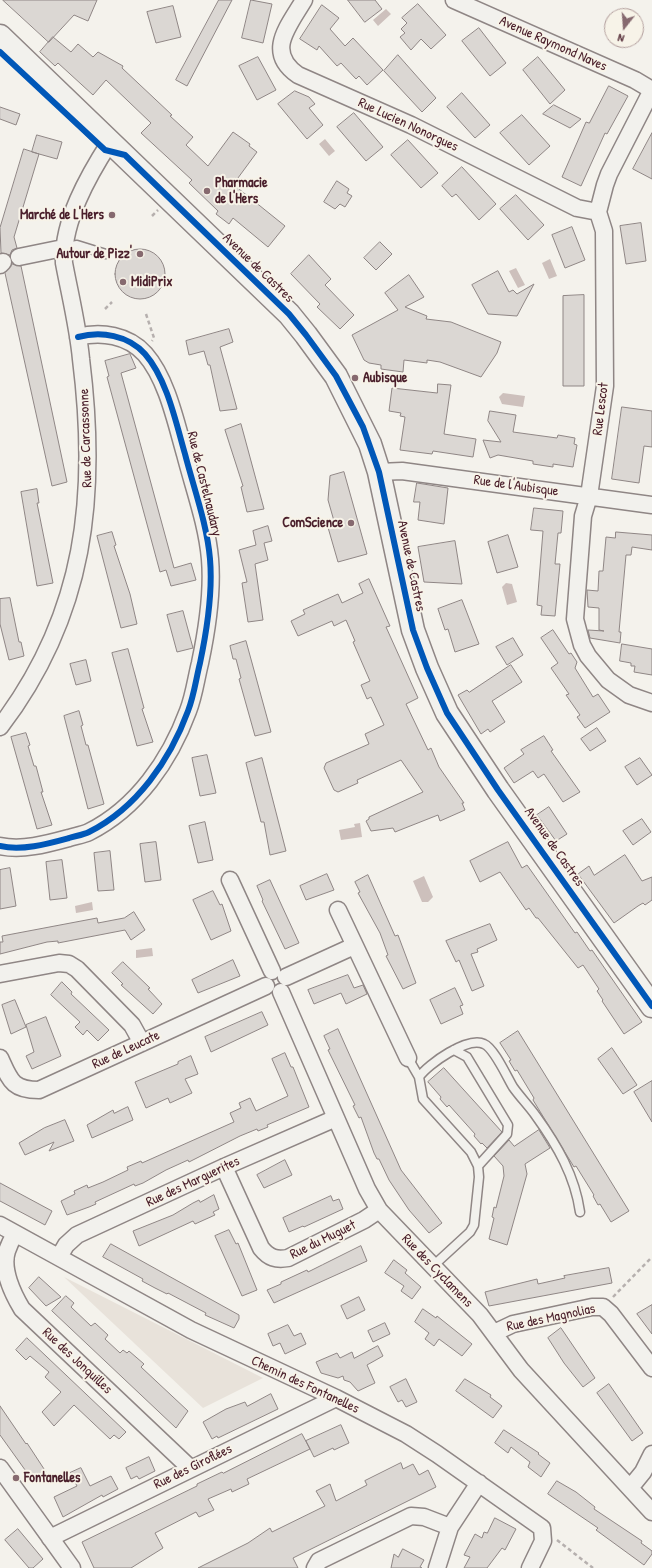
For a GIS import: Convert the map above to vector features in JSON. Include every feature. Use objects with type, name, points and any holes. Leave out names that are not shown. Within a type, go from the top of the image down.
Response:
[{"type":"main road","name":"Avenue de Castres","points":[[0,36],[289,314],[322,356],[345,393],[363,427],[379,472],[413,630],[446,714],[498,790],[652,1006]]},
{"type":"street","name":"Rue Lucien Nonorgues","points":[[304,0],[284,34],[280,48],[285,64],[294,73],[411,125],[577,208],[598,212]]},
{"type":"street","name":"Avenue Raymond Naves","points":[[454,0],[634,80],[652,90]]},
{"type":"street","points":[[598,212],[609,174],[652,90]]},
{"type":"street","name":"Rue de Carcassonne","points":[[0,727],[50,645],[73,580],[81,545],[87,500],[88,429],[78,337],[64,263],[63,248],[66,229],[71,217],[94,168],[110,142]]},
{"type":"street","name":"Rue Lescot","points":[[598,212],[604,231],[605,380],[589,496],[583,516],[576,602],[577,630],[588,656],[608,680],[629,695],[652,703]]},
{"type":"street","points":[[19,257],[63,248]]},
{"type":"street","name":"Rue de Castelnaudary","points":[[0,846],[42,845],[88,832],[120,811],[149,783],[170,751],[189,709],[206,635],[211,584],[210,559],[205,530],[173,411],[159,376],[145,354],[132,343],[116,336],[96,334],[78,337]]},
{"type":"street","name":"Rue de l'Aubisque","points":[[379,472],[402,471],[652,505]]},
{"type":"street","name":"Rue des Cyclamens","points":[[230,880],[280,980],[336,1118],[367,1189],[379,1210],[494,1333],[521,1370],[652,1512]]},
{"type":"street","points":[[338,910],[408,1058]]},
{"type":"street","points":[[280,980],[354,946]]},
{"type":"street","points":[[0,974],[59,963],[69,964],[78,969],[132,1026],[142,1043]]},
{"type":"street","name":"Rue de Leucate","points":[[0,1058],[9,1080],[18,1087],[29,1090],[40,1090],[266,986],[265,977],[280,980]]},
{"type":"street","name":"Rue des Marguerites","points":[[59,1257],[66,1245],[77,1236],[224,1167],[336,1118]]},
{"type":"street","name":"Rue du Muguet","points":[[224,1167],[261,1248],[268,1256],[279,1260],[288,1258],[330,1238],[364,1220],[379,1210]]},
{"type":"street","name":"Chemin des Fontanelles","points":[[0,1225],[192,1330],[336,1398],[406,1434],[536,1523],[542,1528],[544,1535]]},
{"type":"street","name":"Rue des Jonquilles","points":[[15,1234],[6,1252],[7,1276],[13,1294],[22,1309],[190,1468]]},
{"type":"street","name":"Rue des Magnolias","points":[[494,1333],[513,1324],[592,1307],[603,1307],[611,1314],[652,1368]]},
{"type":"street","name":"Rue des Giroflées","points":[[50,1538],[190,1468],[336,1398]]},
{"type":"street","points":[[630,1488],[643,1472],[652,1454]]},
{"type":"street","points":[[0,1468],[72,1568]]},
{"type":"street","points":[[437,1568],[450,1527],[479,1483]]},
{"type":"street","points":[[315,1568],[319,1561],[411,1516],[424,1517],[450,1527]]},
{"type":"street","points":[[530,1568],[540,1549],[544,1535]]},
{"type":"lane","points":[[63,248],[77,245],[106,254]]},
{"type":"lane","points":[[419,1077],[424,1070],[446,1053],[474,1042],[484,1044],[491,1050],[520,1097],[535,1115],[561,1155],[577,1193],[580,1212]]},
{"type":"lane","points":[[454,1050],[467,1057],[508,1125],[507,1134],[478,1166]]},
{"type":"lane","points":[[408,1058],[419,1077],[423,1099],[471,1152],[478,1166],[479,1178],[474,1225],[470,1232],[433,1266]]},
{"type":"path","points":[[106,310],[112,302]]},
{"type":"path","points":[[146,314],[154,338]]},
{"type":"path","points":[[611,1300],[652,1257]]},
{"type":"path","points":[[544,1535],[557,1540],[593,1568]]},
{"type":"shaded area","points":[[386,9],[391,14],[378,26],[373,20]]},
{"type":"shaded area","points":[[325,139],[335,151],[329,156],[319,144]]},
{"type":"shaded area","points":[[550,259],[557,276],[549,279],[542,263]]},
{"type":"shaded area","points":[[516,268],[525,285],[518,288],[509,271]]},
{"type":"shaded area","points":[[503,393],[525,396],[523,407],[502,404],[499,397]]},
{"type":"shaded area","points":[[506,583],[512,584],[517,602],[507,605],[502,587]]},
{"type":"shaded area","points":[[360,823],[362,837],[341,840],[339,830],[355,827],[354,824]]},
{"type":"shaded area","points":[[424,876],[433,897],[428,902],[422,902],[413,881]]},
{"type":"shaded area","points":[[92,902],[93,910],[76,913],[75,906]]},
{"type":"shaded area","points":[[152,948],[153,956],[136,958],[136,950]]},
{"type":"shaded area","points":[[64,1277],[263,1378],[203,1408]]},
{"type":"building","points":[[3,0],[97,0],[88,21],[74,15],[49,42]]},
{"type":"building","points":[[219,0],[232,0],[187,86],[176,80]]},
{"type":"building","points":[[251,0],[272,4],[263,43],[242,38]]},
{"type":"building","points":[[348,0],[375,0],[382,9],[365,22]]},
{"type":"building","points":[[418,4],[446,35],[431,49],[421,39],[411,50],[400,37],[405,33],[401,29],[407,23],[402,18]]},
{"type":"building","points":[[322,5],[339,18],[330,29],[345,46],[353,38],[383,70],[367,85],[359,76],[356,79],[341,63],[337,66],[319,46],[317,50],[300,39]]},
{"type":"building","points":[[173,6],[181,37],[156,43],[147,12]]},
{"type":"building","points":[[479,28],[506,63],[490,76],[462,41]]},
{"type":"building","points":[[53,37],[71,52],[78,44],[93,57],[98,52],[123,66],[122,68],[193,137],[186,145],[208,166],[233,132],[250,144],[249,146],[257,152],[235,182],[241,187],[239,189],[285,226],[268,247],[233,218],[229,224],[216,214],[218,211],[189,183],[192,180],[141,133],[151,123],[106,80],[93,95],[58,63],[55,66],[40,52]]},
{"type":"building","points":[[398,55],[436,98],[422,112],[384,71]]},
{"type":"building","points":[[258,57],[276,90],[257,100],[239,66]]},
{"type":"building","points":[[538,57],[565,90],[550,104],[523,70]]},
{"type":"building","points":[[609,86],[628,96],[607,134],[605,133],[581,186],[562,177],[586,122],[589,123]]},
{"type":"building","points":[[295,91],[309,97],[315,104],[309,108],[323,125],[307,139],[278,104]]},
{"type":"building","points":[[462,93],[490,125],[475,138],[447,107]]},
{"type":"building","points":[[554,105],[581,119],[570,128],[543,114]]},
{"type":"building","points":[[0,107],[20,114],[16,125],[0,119]]},
{"type":"building","points":[[354,113],[383,147],[366,161],[337,127]]},
{"type":"building","points":[[522,115],[550,146],[529,165],[500,133]]},
{"type":"building","points":[[652,133],[652,179],[633,169]]},
{"type":"building","points":[[37,135],[62,142],[57,159],[32,152]]},
{"type":"building","points":[[408,140],[438,173],[421,188],[391,155]]},
{"type":"building","points":[[24,149],[39,154],[14,237],[17,248],[12,250],[10,255],[1,253],[0,228]]},
{"type":"building","points":[[462,167],[496,204],[479,220],[456,194],[452,197],[442,186]]},
{"type":"building","points":[[337,181],[349,189],[347,193],[352,196],[345,207],[340,204],[335,209],[324,202]]},
{"type":"building","points":[[516,195],[544,225],[528,240],[500,209]]},
{"type":"building","points":[[641,223],[646,261],[626,264],[620,226]]},
{"type":"building","points":[[572,227],[585,260],[565,268],[552,235]]},
{"type":"building","points":[[380,242],[392,254],[376,270],[364,258]]},
{"type":"building","points":[[140,249],[149,251],[160,260],[165,274],[163,283],[154,294],[140,299],[131,297],[120,288],[115,274],[117,265],[126,254]]},
{"type":"building","points":[[309,255],[331,279],[325,285],[354,315],[340,329],[317,307],[320,304],[291,274]]},
{"type":"building","points":[[12,264],[21,266],[67,482],[52,486],[5,273]]},
{"type":"building","points":[[498,271],[509,292],[513,290],[517,294],[534,284],[517,316],[488,314],[472,285]]},
{"type":"building","points":[[409,275],[424,297],[405,307],[427,316],[426,319],[451,322],[501,342],[497,353],[481,377],[440,362],[427,360],[427,363],[404,360],[403,372],[381,369],[381,365],[369,363],[364,360],[352,335],[398,310],[385,293]]},
{"type":"building","points":[[584,295],[584,386],[563,386],[563,296]]},
{"type":"building","points":[[229,329],[233,342],[220,347],[237,409],[220,411],[210,365],[208,365],[204,351],[189,355],[186,341]]},
{"type":"building","points":[[130,354],[136,368],[121,373],[174,568],[191,563],[196,580],[171,586],[166,570],[160,572],[107,377],[109,376],[105,361]]},
{"type":"building","points":[[438,384],[451,385],[444,434],[476,439],[473,457],[433,451],[432,454],[400,450],[405,417],[400,416],[401,413],[389,411],[392,388],[437,393]]},
{"type":"building","points":[[622,407],[652,411],[652,447],[644,446],[639,483],[612,479]]},
{"type":"building","points":[[490,411],[516,415],[513,432],[557,438],[558,435],[575,438],[574,444],[577,445],[573,467],[553,464],[553,467],[533,464],[533,461],[498,455],[490,458],[483,440],[501,442],[488,421]]},
{"type":"building","points":[[241,424],[264,509],[247,512],[241,487],[243,486],[225,430]]},
{"type":"building","points":[[344,472],[367,554],[338,562],[327,524],[334,521],[328,500],[330,476]]},
{"type":"building","points":[[417,483],[448,488],[444,524],[418,520],[420,502],[414,502]]},
{"type":"building","points":[[37,489],[39,503],[37,503],[53,583],[37,586],[21,492]]},
{"type":"building","points":[[534,508],[563,511],[561,533],[558,533],[555,564],[560,564],[555,616],[541,615],[542,606],[537,605],[543,531],[531,530]]},
{"type":"building","points":[[268,526],[272,541],[264,543],[268,560],[255,564],[263,620],[248,622],[242,583],[247,582],[239,550],[256,545],[253,531]]},
{"type":"building","points":[[112,532],[116,545],[114,546],[130,594],[137,624],[121,628],[97,536]]},
{"type":"building","points":[[616,532],[652,535],[652,550],[632,547],[631,555],[626,555],[619,632],[621,632],[620,643],[590,638],[588,630],[604,631],[599,630],[599,608],[588,607],[587,590],[598,591],[599,571],[603,571],[606,537],[615,538]]},
{"type":"building","points":[[508,535],[518,567],[497,573],[488,542]]},
{"type":"building","points":[[455,541],[462,584],[424,582],[418,547]]},
{"type":"building","points":[[369,579],[390,626],[386,627],[418,698],[406,704],[428,750],[431,748],[439,767],[464,803],[462,803],[465,810],[440,821],[438,815],[395,832],[393,828],[371,831],[366,821],[369,817],[423,792],[401,760],[357,780],[358,783],[338,792],[334,790],[324,768],[326,763],[369,744],[365,734],[384,725],[371,697],[367,699],[361,685],[370,681],[353,642],[355,641],[346,620],[334,626],[332,621],[298,636],[291,621],[305,614],[303,610],[338,594],[342,603],[363,593],[359,584]]},
{"type":"building","points":[[10,598],[19,642],[21,642],[24,656],[9,660],[0,624],[0,599]]},
{"type":"building","points":[[462,600],[479,644],[455,652],[448,629],[445,630],[438,609]]},
{"type":"building","points":[[183,611],[193,648],[177,652],[167,615]]},
{"type":"building","points":[[553,630],[569,654],[571,653],[577,662],[575,668],[593,697],[598,694],[610,712],[585,728],[577,717],[580,715],[566,695],[569,694],[551,668],[558,663],[541,638]]},
{"type":"building","points":[[513,638],[523,655],[507,665],[496,647]]},
{"type":"building","points":[[246,641],[271,732],[255,736],[239,679],[241,678],[236,659],[233,659],[230,646]]},
{"type":"building","points":[[622,644],[652,649],[652,675],[634,672],[635,666],[631,666],[631,663],[620,661]]},
{"type":"building","points":[[128,649],[144,708],[142,709],[153,742],[137,746],[112,653]]},
{"type":"building","points":[[86,660],[91,681],[76,685],[70,664]]},
{"type":"building","points":[[511,665],[522,682],[492,701],[505,722],[490,732],[488,729],[481,734],[458,695],[467,690],[469,692]]},
{"type":"building","points":[[79,711],[86,745],[88,745],[104,804],[88,809],[64,716]]},
{"type":"building","points":[[597,728],[606,741],[590,751],[581,739]]},
{"type":"building","points":[[26,733],[30,745],[28,746],[34,766],[36,766],[43,792],[41,792],[52,825],[37,829],[11,737]]},
{"type":"building","points":[[544,736],[553,750],[551,751],[580,792],[563,802],[544,774],[538,778],[533,771],[514,783],[504,768],[524,754],[521,750]]},
{"type":"building","points":[[207,755],[216,793],[200,796],[192,758]]},
{"type":"building","points":[[262,758],[286,851],[270,855],[264,822],[261,822],[246,763]]},
{"type":"building","points":[[640,758],[652,775],[637,785],[625,767]]},
{"type":"building","points":[[549,807],[567,834],[556,841],[537,815]]},
{"type":"building","points":[[642,819],[651,832],[633,845],[623,831]]},
{"type":"building","points":[[205,822],[213,860],[198,863],[189,826]]},
{"type":"building","points":[[156,842],[161,880],[145,882],[140,844]]},
{"type":"building","points":[[508,842],[522,868],[527,865],[575,933],[577,932],[590,951],[592,950],[642,1022],[624,1034],[602,1001],[603,1000],[597,991],[599,989],[583,965],[578,968],[538,918],[536,918],[529,908],[526,910],[500,872],[480,882],[470,861]]},
{"type":"building","points":[[110,851],[114,890],[98,891],[94,853]]},
{"type":"building","points":[[625,855],[642,881],[652,877],[652,900],[645,905],[643,903],[638,906],[614,923],[578,874],[589,866],[594,875]]},
{"type":"building","points":[[62,860],[67,898],[50,900],[46,862]]},
{"type":"building","points":[[10,868],[16,906],[0,909],[0,870]]},
{"type":"building","points":[[327,874],[334,890],[306,900],[300,886]]},
{"type":"building","points":[[368,875],[395,936],[398,935],[416,983],[403,989],[386,956],[388,955],[380,933],[358,893],[360,892],[355,882]]},
{"type":"building","points":[[270,880],[299,943],[285,949],[262,901],[263,900],[257,886]]},
{"type":"building","points":[[213,891],[220,905],[222,904],[231,931],[211,940],[193,900]]},
{"type":"building","points":[[134,912],[145,930],[131,940],[125,930],[58,943],[58,941],[47,942],[0,954],[0,942],[3,942],[2,936],[97,918],[98,923],[124,918]]},
{"type":"building","points":[[490,924],[497,940],[477,949],[478,952],[471,954],[484,986],[472,991],[459,960],[456,962],[446,941]]},
{"type":"building","points":[[233,960],[240,976],[198,993],[192,980]]},
{"type":"building","points":[[123,962],[150,988],[148,989],[162,1004],[153,1014],[121,985],[123,984],[112,973]]},
{"type":"building","points":[[348,975],[354,988],[363,985],[367,994],[346,1004],[341,993],[314,1004],[308,990]]},
{"type":"building","points":[[62,982],[72,992],[71,994],[109,1030],[98,1041],[87,1030],[83,1035],[75,1027],[80,1022],[51,995]]},
{"type":"building","points":[[455,988],[463,1005],[460,1006],[463,1014],[441,1024],[430,1000]]},
{"type":"building","points":[[15,1000],[26,1027],[11,1034],[2,1005]]},
{"type":"building","points":[[262,1012],[268,1025],[211,1052],[205,1037]]},
{"type":"building","points":[[46,1017],[61,1056],[32,1069],[26,1056],[34,1052],[26,1025]]},
{"type":"building","points":[[338,1029],[401,1170],[442,1223],[429,1233],[409,1210],[389,1180],[379,1159],[377,1159],[361,1117],[359,1118],[353,1106],[355,1105],[328,1050],[330,1049],[324,1036]]},
{"type":"building","points":[[518,1031],[629,1211],[611,1222],[600,1204],[598,1205],[593,1196],[594,1195],[576,1166],[574,1167],[533,1100],[534,1098],[517,1070],[515,1071],[509,1061],[511,1060],[500,1043]]},
{"type":"building","points":[[612,1048],[637,1085],[623,1094],[598,1059]]},
{"type":"building","points":[[285,1053],[291,1067],[293,1067],[309,1107],[267,1125],[268,1127],[258,1131],[257,1129],[240,1136],[189,1162],[188,1160],[166,1170],[143,1183],[135,1186],[134,1184],[95,1202],[96,1204],[67,1215],[61,1201],[75,1194],[74,1191],[87,1185],[88,1188],[103,1182],[128,1170],[127,1167],[141,1161],[142,1163],[234,1122],[230,1113],[241,1108],[239,1103],[250,1098],[256,1111],[288,1096],[272,1059]]},
{"type":"building","points":[[191,1056],[198,1074],[185,1079],[192,1093],[170,1103],[168,1098],[146,1108],[135,1082],[178,1064],[178,1062]]},
{"type":"building","points":[[444,1068],[502,1132],[487,1148],[482,1143],[481,1144],[474,1136],[475,1134],[449,1105],[447,1107],[440,1099],[441,1097],[428,1082]]},
{"type":"building","points":[[652,1081],[652,1122],[634,1092]]},
{"type":"building","points":[[128,1107],[133,1120],[92,1138],[87,1125],[113,1110],[114,1113]]},
{"type":"building","points":[[65,1120],[74,1141],[49,1151],[54,1142],[25,1155],[19,1143],[44,1128]]},
{"type":"building","points":[[539,1130],[550,1148],[525,1164],[527,1174],[507,1245],[489,1239],[494,1218],[492,1217],[494,1207],[496,1208],[504,1176],[503,1166],[494,1156],[509,1140],[514,1146]]},
{"type":"building","points":[[285,1160],[292,1175],[264,1188],[257,1175]]},
{"type":"building","points":[[0,1183],[52,1211],[45,1225],[0,1201]]},
{"type":"building","points":[[214,1195],[219,1209],[213,1212],[215,1215],[195,1224],[193,1221],[139,1246],[133,1231],[173,1215],[199,1200],[200,1202]]},
{"type":"building","points":[[331,1196],[333,1201],[339,1199],[343,1209],[304,1227],[303,1226],[289,1232],[283,1218]]},
{"type":"building","points":[[229,1230],[236,1244],[238,1243],[257,1290],[242,1296],[215,1236]]},
{"type":"building","points":[[111,1244],[239,1315],[239,1319],[234,1328],[205,1315],[206,1313],[142,1281],[143,1279],[103,1257]]},
{"type":"building","points":[[361,1246],[367,1261],[274,1303],[267,1290],[281,1284],[281,1282],[307,1270],[308,1272]]},
{"type":"building","points":[[394,1260],[407,1270],[405,1273],[421,1287],[412,1299],[401,1291],[404,1286],[385,1273]]},
{"type":"building","points":[[609,1268],[612,1283],[489,1306],[485,1292],[537,1279],[538,1284],[565,1278],[564,1276]]},
{"type":"building","points":[[39,1277],[61,1297],[46,1306],[29,1288]]},
{"type":"building","points":[[66,1296],[74,1303],[71,1307],[91,1326],[95,1323],[108,1335],[105,1339],[120,1353],[123,1350],[127,1353],[129,1351],[144,1364],[141,1367],[188,1411],[176,1428],[52,1311]]},
{"type":"building","points":[[359,1297],[365,1310],[347,1319],[341,1306]]},
{"type":"building","points":[[652,1305],[652,1334],[637,1314]]},
{"type":"building","points":[[423,1309],[436,1318],[437,1316],[472,1344],[462,1356],[439,1339],[434,1346],[425,1339],[429,1333],[415,1322]]},
{"type":"building","points":[[385,1323],[390,1334],[373,1342],[368,1331]]},
{"type":"building","points":[[288,1325],[294,1336],[301,1333],[306,1344],[285,1354],[280,1343],[273,1346],[268,1334]]},
{"type":"building","points":[[561,1328],[595,1378],[583,1387],[564,1363],[548,1338]]},
{"type":"building","points":[[27,1338],[126,1432],[119,1439],[114,1435],[110,1439],[74,1405],[54,1426],[42,1412],[61,1392],[45,1377],[49,1372],[30,1356],[26,1360],[16,1350]]},
{"type":"building","points":[[378,1346],[383,1356],[367,1365],[375,1383],[358,1391],[350,1382],[344,1380],[343,1376],[338,1378],[321,1373],[316,1362],[337,1353],[340,1358],[352,1352],[354,1358]]},
{"type":"building","points":[[406,1379],[417,1402],[406,1407],[402,1400],[398,1402],[390,1387]]},
{"type":"building","points":[[465,1379],[491,1395],[490,1397],[502,1406],[493,1418],[456,1391]]},
{"type":"building","points":[[609,1384],[643,1433],[632,1441],[597,1393]]},
{"type":"building","points":[[271,1394],[278,1409],[218,1438],[217,1436],[212,1439],[203,1422],[226,1409],[245,1402],[247,1406]]},
{"type":"building","points":[[0,1406],[46,1472],[33,1481],[0,1435]]},
{"type":"building","points":[[341,1425],[349,1443],[334,1450],[333,1448],[314,1457],[306,1441]]},
{"type":"building","points":[[504,1430],[539,1453],[538,1454],[550,1463],[541,1477],[528,1467],[530,1462],[511,1447],[508,1453],[495,1443]]},
{"type":"building","points":[[302,1434],[310,1449],[247,1479],[249,1484],[232,1492],[231,1489],[208,1499],[214,1510],[199,1517],[196,1512],[155,1533],[163,1548],[131,1568],[94,1568],[82,1542],[197,1486],[197,1484],[222,1472],[223,1473]]},
{"type":"building","points":[[149,1457],[155,1471],[139,1479],[137,1476],[131,1479],[126,1468]]},
{"type":"building","points":[[401,1463],[403,1469],[413,1464],[419,1475],[428,1470],[436,1487],[293,1558],[298,1568],[198,1568],[248,1543],[270,1528],[272,1532],[325,1506],[316,1491],[330,1484],[336,1501],[367,1485],[365,1481]]},
{"type":"building","points":[[81,1468],[90,1486],[111,1476],[118,1489],[103,1497],[102,1495],[63,1517],[54,1497],[77,1486],[70,1473]]},
{"type":"building","points":[[557,1481],[576,1492],[595,1507],[594,1509],[642,1541],[641,1543],[652,1551],[652,1554],[644,1565],[596,1530],[598,1528],[548,1494]]},
{"type":"building","points":[[495,1518],[516,1529],[505,1550],[502,1548],[487,1568],[464,1568],[470,1557],[464,1555],[475,1534],[482,1538],[484,1532],[487,1533]]},
{"type":"building","points":[[18,1529],[43,1559],[33,1568],[29,1568],[5,1540]]},
{"type":"building","points":[[403,1549],[424,1560],[420,1567],[422,1568],[391,1568],[394,1554],[398,1557]]},
{"type":"cycle path","points":[[0,52],[105,150],[125,155],[289,314],[336,376],[363,427],[379,472],[413,630],[427,668],[447,713],[498,790],[652,1006]]},
{"type":"cycle path","points":[[0,846],[17,848],[34,846],[87,833],[106,822],[137,796],[150,781],[172,747],[181,729],[190,705],[203,650],[207,625],[211,572],[206,533],[200,506],[165,388],[153,364],[145,354],[131,342],[114,336],[96,334],[78,337]]},
{"type":"place","name":"Pharmacie de l'Hers","points":[[207,191]]},
{"type":"place","name":"Marché de L'Hers","points":[[112,215]]},
{"type":"place","name":"Autour de Pizz'","points":[[140,254]]},
{"type":"place","name":"MidiPrix","points":[[123,282]]},
{"type":"place","name":"Aubisque","points":[[355,378]]},
{"type":"place","name":"ComScience","points":[[351,523]]},
{"type":"place","name":"Fontanelles","points":[[16,1478]]}]
